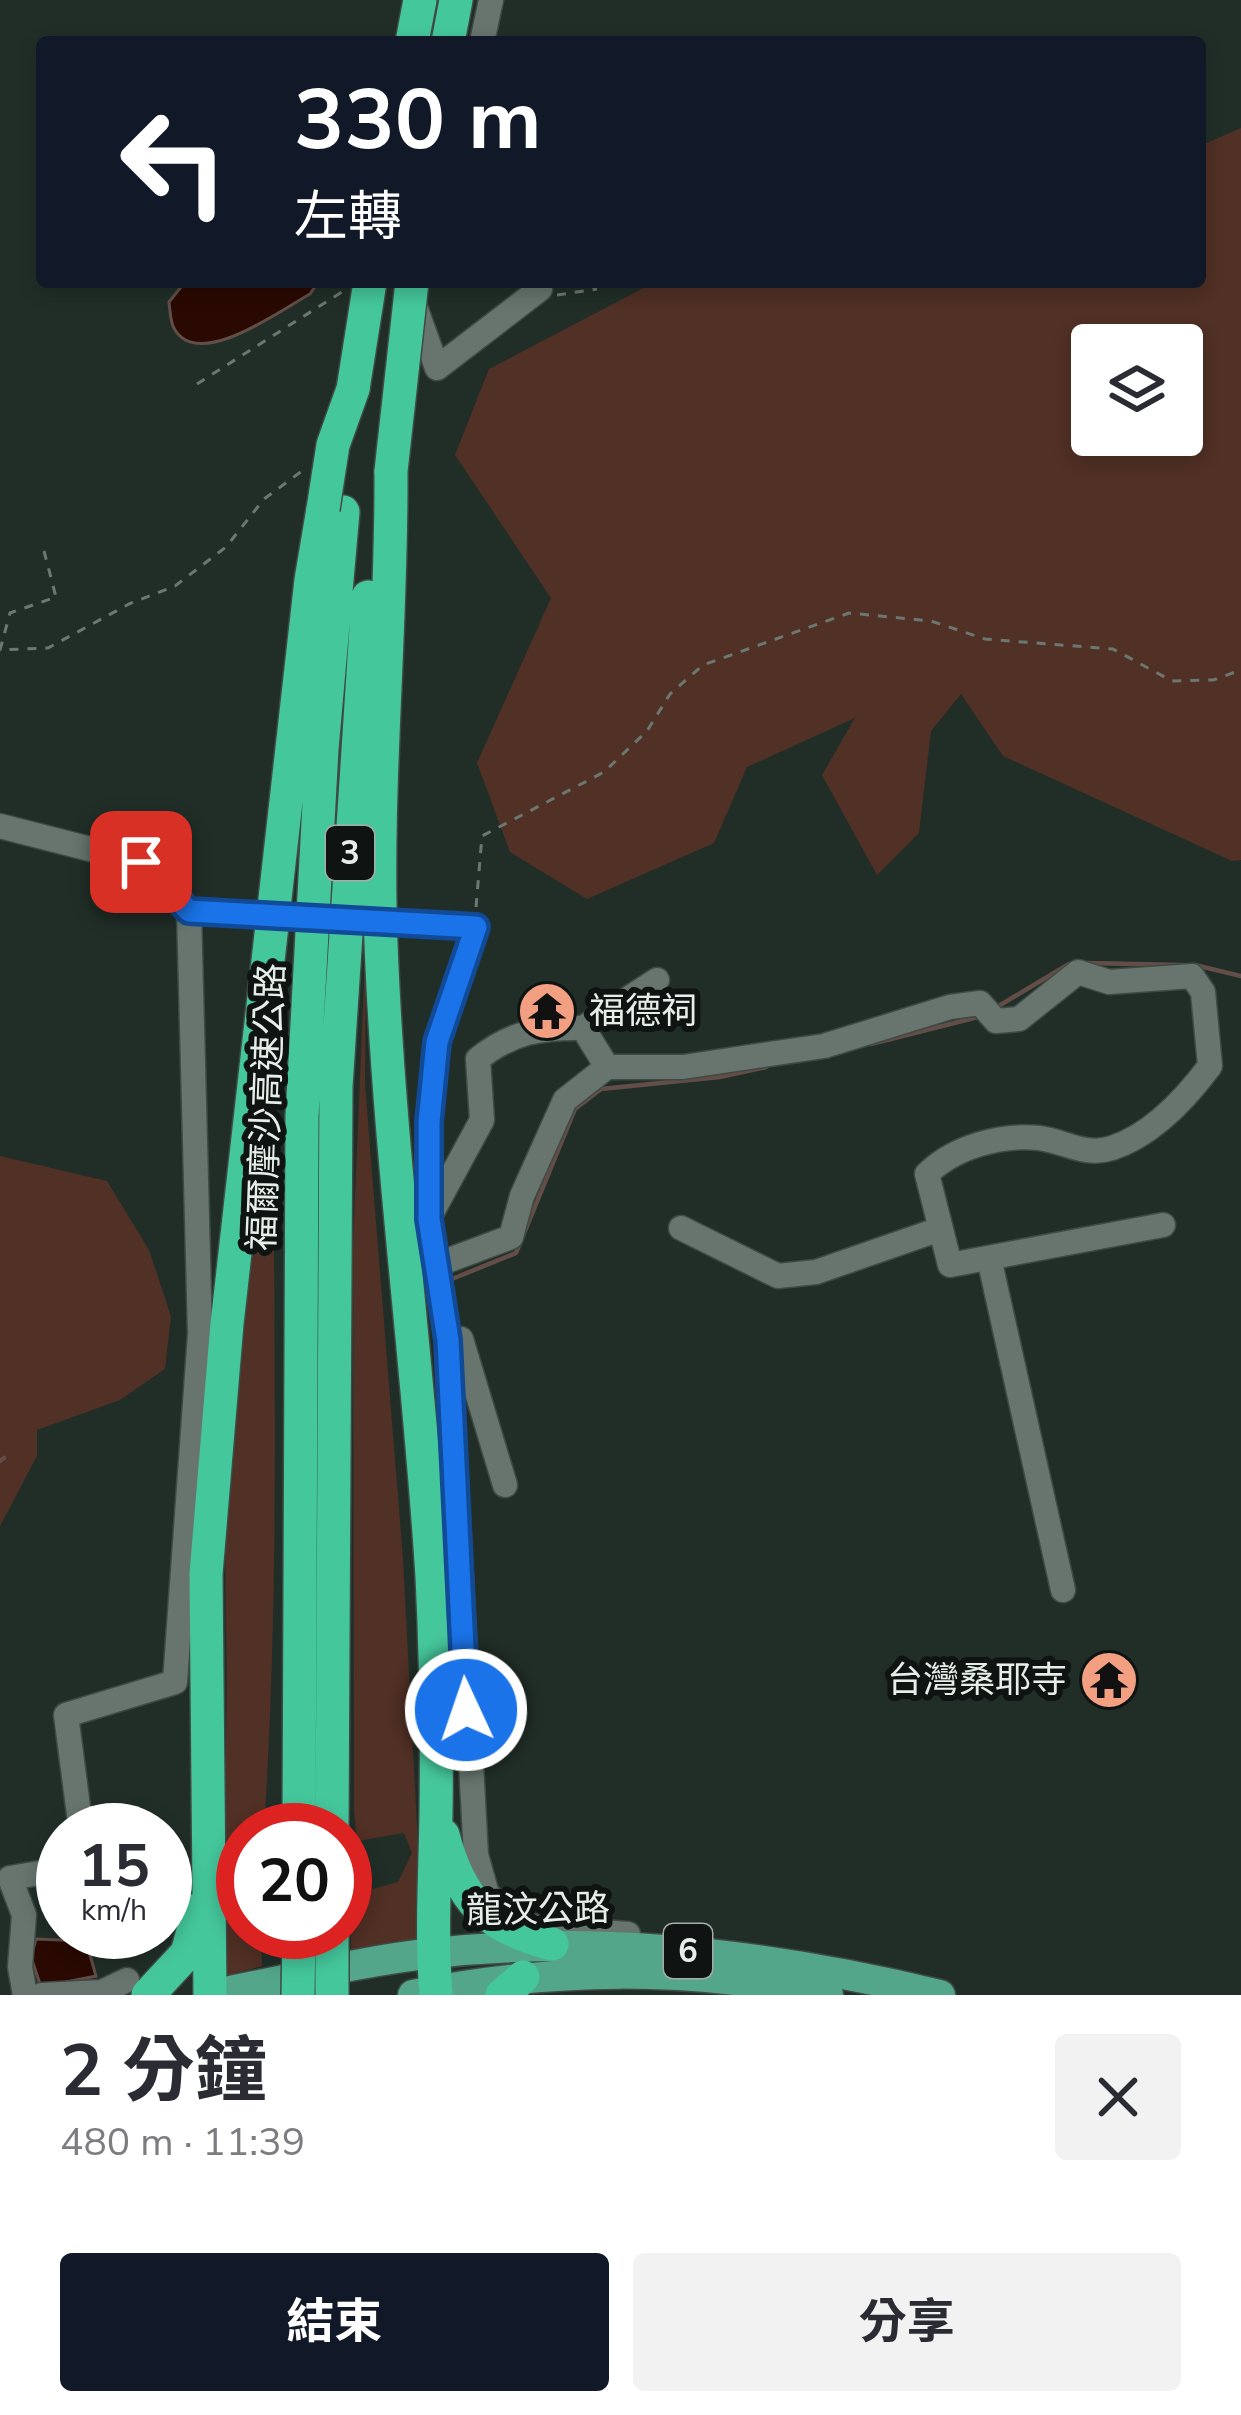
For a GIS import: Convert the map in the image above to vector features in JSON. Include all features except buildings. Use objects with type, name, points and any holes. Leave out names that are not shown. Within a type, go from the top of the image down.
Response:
[{"type":"highway","points":[[413,36],[420,0]]},
{"type":"highway","points":[[449,36],[455,0]]},
{"type":"highway","points":[[210,1995],[212,1824],[206,1574],[223,1370],[308,602],[333,511],[333,445],[353,389],[369,288]]},
{"type":"highway","name":"3","points":[[391,471],[408,288]]},
{"type":"highway","points":[[391,471],[392,564],[379,830],[381,943],[395,1195],[432,1579],[436,1810],[428,1994]]},
{"type":"highway","name":"福爾摩沙高速公路","points":[[332,1803],[338,1039],[370,566],[391,471]]},
{"type":"highway","name":"福爾摩沙高速公路","points":[[298,1803],[302,1116],[333,511]]},
{"type":"highway","points":[[436,1810],[454,1870],[477,1907],[517,1935],[551,1945]]},
{"type":"highway","points":[[138,1988],[181,1962],[192,1942],[212,1824]]},
{"type":"highway","points":[[298,1959],[298,1995]]},
{"type":"highway","points":[[332,1959],[332,1995]]},
{"type":"main road","name":"龍汶公路","points":[[210,1995],[432,1953],[551,1945],[828,1995]]},
{"type":"main road","name":"龍汶公路","points":[[428,1994],[718,1975],[926,1993]]},
{"type":"lane","points":[[483,36],[491,0]]},
{"type":"lane","points":[[411,288],[437,368],[540,289]]},
{"type":"lane","points":[[0,826],[141,862],[189,911],[476,927],[437,1042],[429,1122],[429,1219],[448,1340],[476,1855],[487,1894],[527,1926],[671,1937],[718,1975]]},
{"type":"lane","points":[[77,1803],[66,1715],[175,1682],[200,1334],[189,911]]},
{"type":"lane","points":[[436,1265],[511,1237],[523,1196],[566,1100],[607,1067],[683,1067],[824,1046],[980,1003],[996,1022],[1019,1019],[1078,973],[1109,982],[1192,976],[1203,992],[1210,1066],[1180,1105],[1112,1148],[1078,1151],[1040,1138],[974,1145],[943,1158],[927,1174],[950,1265],[1163,1225]]},
{"type":"lane","points":[[478,1059],[497,1043],[541,1027],[583,1028],[657,980]]},
{"type":"lane","points":[[583,1028],[607,1067]]},
{"type":"lane","points":[[437,1042],[478,1059]]},
{"type":"lane","points":[[429,1219],[482,1120],[478,1059]]},
{"type":"lane","points":[[681,1228],[778,1276],[816,1272],[940,1229]]},
{"type":"lane","points":[[989,1258],[1063,1590]]},
{"type":"lane","points":[[448,1340],[461,1339],[506,1485]]},
{"type":"lane","points":[[25,1995],[20,1967],[24,1916],[10,1878],[36,1874]]},
{"type":"lane","points":[[42,1995],[138,1988]]},
{"type":"path","points":[[197,384],[347,288]]},
{"type":"path","points":[[540,289],[556,295],[597,289]]},
{"type":"path","points":[[44,551],[56,597],[10,613],[0,650],[49,648],[129,604],[175,586],[226,547],[264,500],[316,460]]},
{"type":"path","points":[[476,927],[482,836],[604,772],[647,731],[670,694],[703,665],[849,613],[932,621],[985,639],[1113,649],[1172,681],[1213,680],[1241,670]]},
{"type":"shaded area","points":[[1241,128],[1241,860],[1232,861],[1003,756],[961,694],[931,731],[919,833],[877,875],[822,775],[855,718],[747,767],[714,843],[587,899],[510,852],[477,763],[551,598],[455,455],[489,369],[644,288],[1206,288],[1206,143]]},
{"type":"shaded area","points":[[180,288],[314,288],[261,323],[203,344],[187,341],[175,330],[169,302]]},
{"type":"shaded area","points":[[366,934],[365,1085],[403,1559],[423,1940],[372,1947],[372,1889],[398,1882],[412,1853],[404,1833],[372,1838],[372,1803],[354,1803],[353,1244]]},
{"type":"shaded area","points":[[273,1009],[274,1522],[266,1803],[224,1803],[227,1473]]},
{"type":"shaded area","points":[[0,1156],[107,1181],[149,1250],[171,1316],[165,1369],[120,1400],[37,1430],[37,1456],[0,1526]]},
{"type":"shaded area","points":[[36,1939],[36,1959],[91,1959],[96,1976],[41,1987],[31,1957]]},
{"type":"shaded area","points":[[222,1959],[262,1959],[262,1966],[222,1977]]},
{"type":"waterway","points":[[1087,963],[1183,965]]},
{"type":"waterway","points":[[997,1007],[1069,964]]},
{"type":"waterway","points":[[1195,965],[1241,976]]},
{"type":"waterway","points":[[871,1044],[982,1016]]},
{"type":"waterway","points":[[452,1279],[516,1253],[575,1109],[601,1089],[720,1077],[766,1067]]},
{"type":"waterway","points":[[0,1461],[4,1458]]},
{"type":"place","name":"福德祠","points":[[547,1011]]},
{"type":"place","name":"台灣桑耶寺","points":[[1109,1680]]},
{"type":"route","points":[[141,862],[189,911],[476,927],[437,1042],[429,1122],[429,1219],[448,1340],[466,1710]]}]
